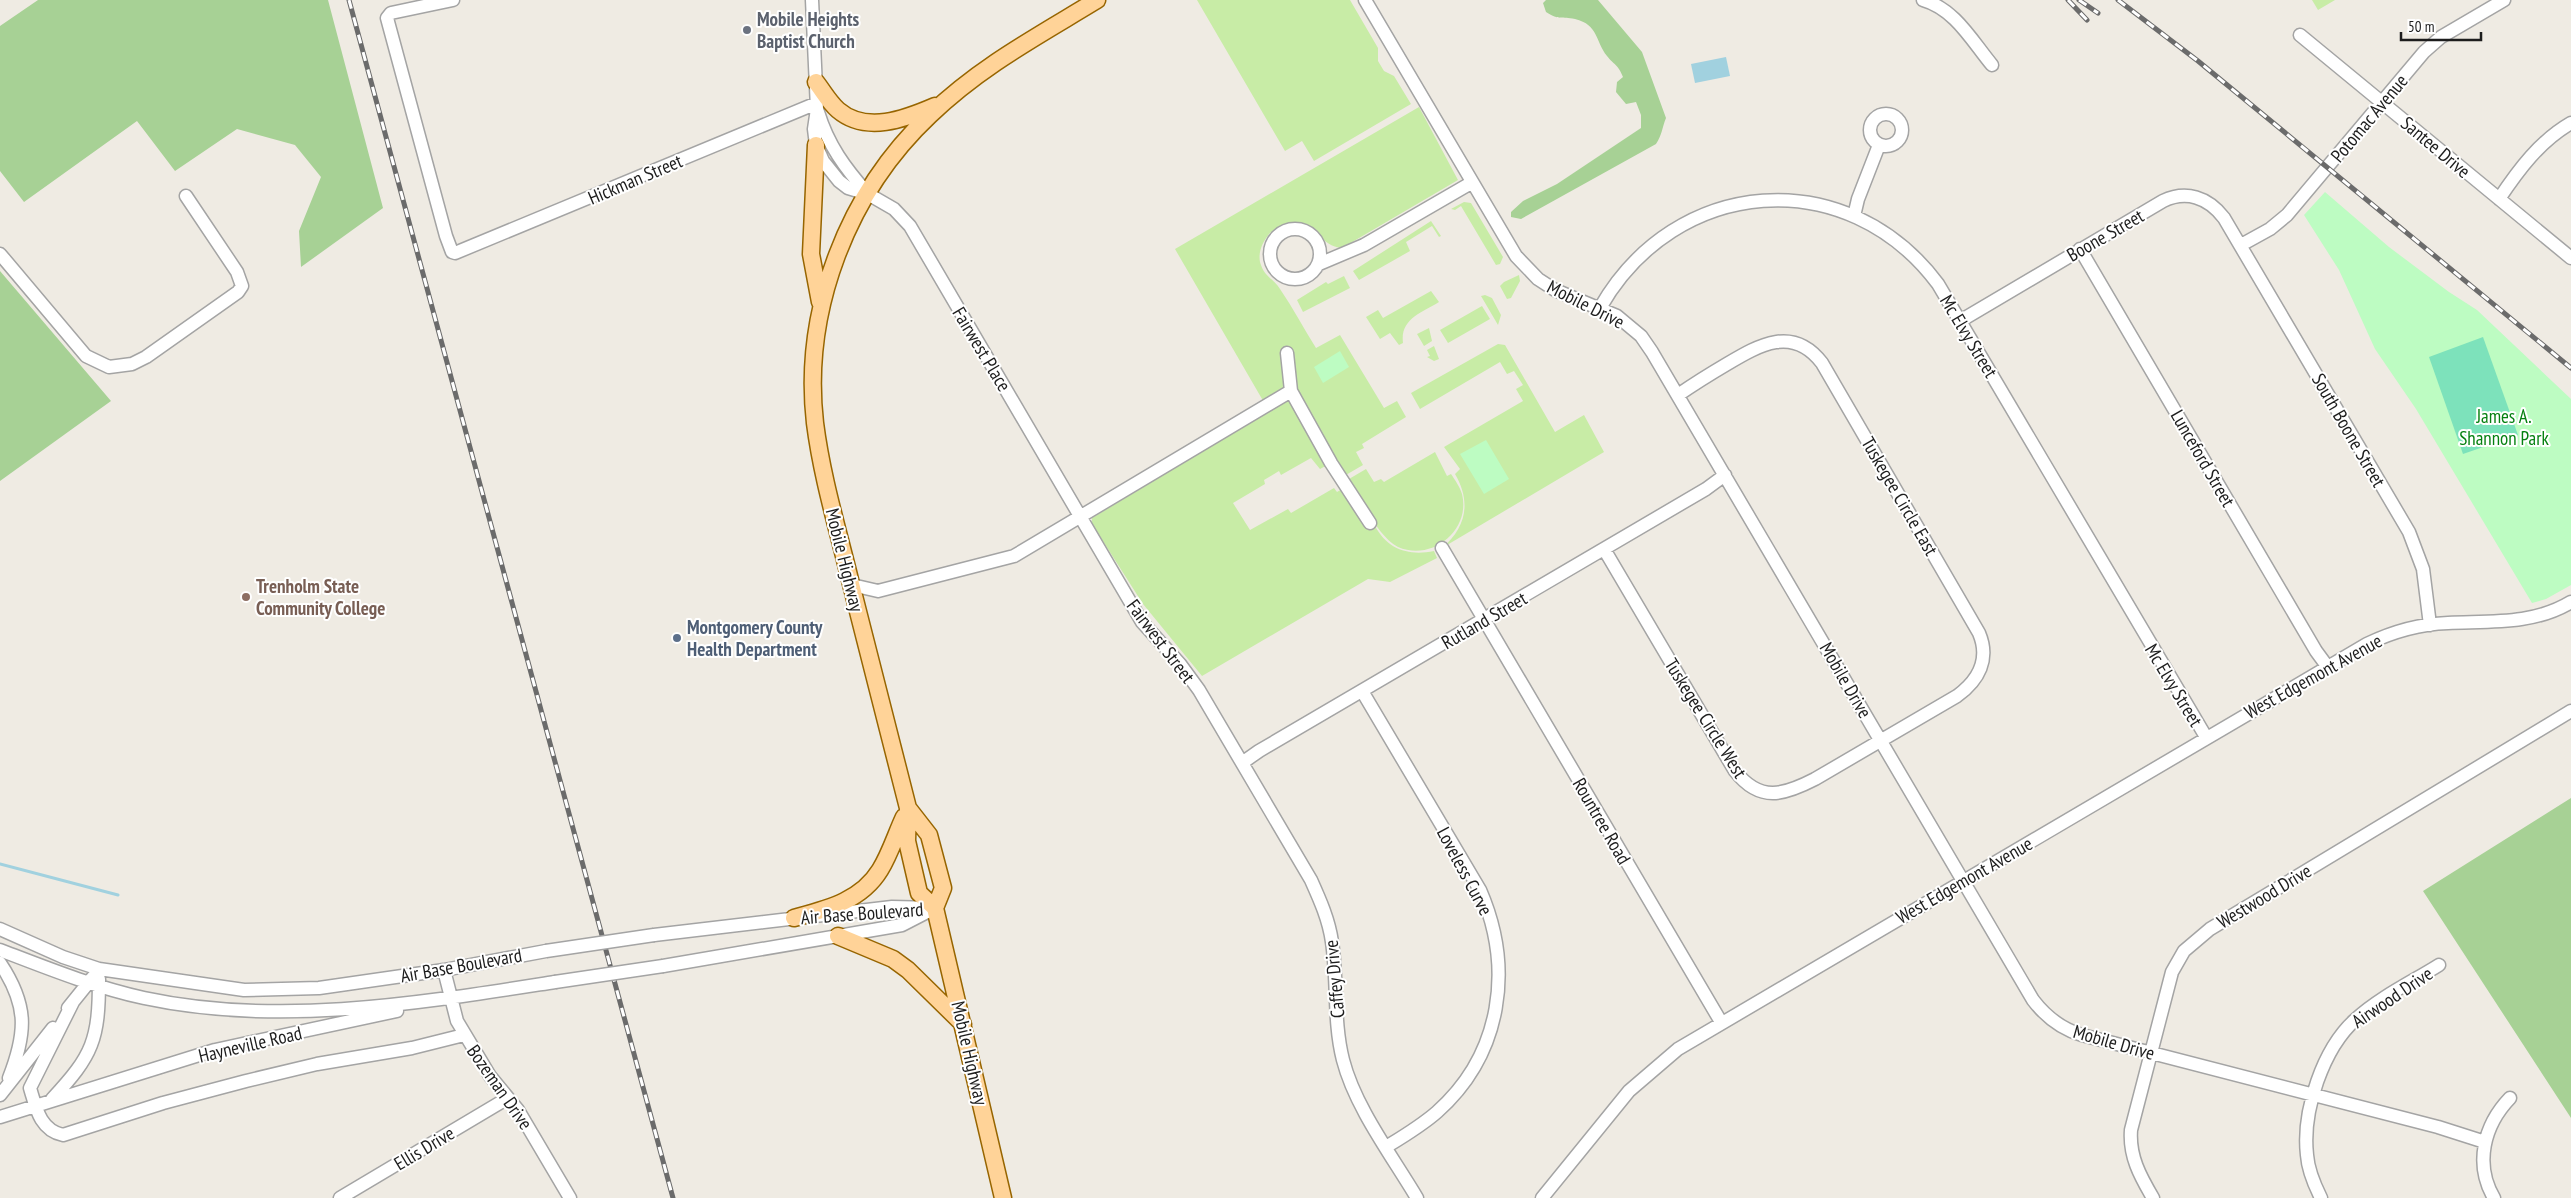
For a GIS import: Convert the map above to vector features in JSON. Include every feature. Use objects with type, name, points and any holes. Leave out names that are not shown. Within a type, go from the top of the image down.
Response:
[{"type":"main road","points":[[821,307],[830,276],[846,236],[868,194],[908,138],[946,101],[983,70],[1021,44],[1097,0]]},
{"type":"main road","points":[[816,82],[838,110],[858,120],[870,122],[908,117],[946,101]]},
{"type":"main road","points":[[816,144],[811,254],[821,307]]},
{"type":"main road","name":"Mobile Highway","points":[[821,307],[814,355],[815,421],[824,480],[908,808],[907,841],[919,892],[935,908],[1003,1198]]},
{"type":"main road","points":[[794,918],[833,908],[853,897],[867,885],[880,871],[908,808]]},
{"type":"main road","name":"Mobile Highway","points":[[908,808],[930,835],[943,888],[935,908]]},
{"type":"main road","points":[[838,936],[894,960],[908,970],[963,1024]]},
{"type":"street","name":"Hickman Street","points":[[453,0],[388,15],[387,18],[452,252],[492,238],[817,106]]},
{"type":"street","points":[[812,0],[817,106],[814,129],[816,144],[823,161],[839,182],[848,188],[868,194]]},
{"type":"street","name":"Mobile Drive","points":[[1365,0],[1507,243],[1527,269],[1554,290],[1617,316],[1641,336],[1678,395],[2033,1000],[2047,1016],[2071,1032],[2446,1129],[2485,1142]]},
{"type":"street","points":[[1923,0],[1932,2],[1953,16],[1992,65]]},
{"type":"street","name":"Potomac Avenue","points":[[2241,245],[2270,229],[2287,215],[2432,44],[2504,0]]},
{"type":"street","name":"Santee Drive","points":[[2300,35],[2571,258]]},
{"type":"street","points":[[817,106],[829,142],[841,163],[868,194]]},
{"type":"street","points":[[2499,199],[2540,146],[2554,133],[2571,123]]},
{"type":"street","points":[[1854,216],[1858,198],[1879,145]]},
{"type":"street","points":[[1319,264],[1321,254],[1319,244],[1313,235],[1304,230],[1293,228],[1283,232],[1275,239],[1270,248],[1270,259],[1275,269],[1288,278],[1303,278],[1312,273],[1319,264],[1364,246],[1472,183]]},
{"type":"street","name":"Fairwest Place","points":[[868,194],[894,209],[910,226],[1081,517]]},
{"type":"street","points":[[0,254],[86,356],[109,367],[132,364],[146,357],[238,292],[242,286],[237,272],[186,196]]},
{"type":"street","name":"Boone Street","points":[[1960,321],[2080,249],[2171,198],[2189,196],[2199,198],[2214,207],[2224,218],[2241,245]]},
{"type":"street","name":"Mc Elvy Street","points":[[1600,308],[1620,277],[1645,251],[1678,228],[1711,212],[1746,203],[1786,200],[1824,205],[1870,222],[1916,257],[1938,284],[2206,737]]},
{"type":"street","name":"South Boone Street","points":[[2241,245],[2409,532],[2423,569],[2430,624]]},
{"type":"street","name":"Lunceford Street","points":[[2080,249],[2316,652],[2327,666]]},
{"type":"street","name":"Tuskegee Circle East","points":[[1678,395],[1693,384],[1760,346],[1778,341],[1804,347],[1818,357],[1847,406],[1972,620],[1982,638],[1984,651],[1982,668],[1967,689],[1881,740]]},
{"type":"street","points":[[1288,353],[1290,391],[1331,463],[1370,523]]},
{"type":"street","points":[[852,584],[878,591],[1008,559],[1290,391]]},
{"type":"street","name":"Rutland Street","points":[[1242,763],[1706,489],[1725,475]]},
{"type":"street","name":"Fairwest Street","points":[[1081,517],[1142,622],[1180,664],[1199,690],[1242,763]]},
{"type":"street","name":"Rountree Road","points":[[1442,548],[1722,1022]]},
{"type":"street","name":"Tuskegee Circle West","points":[[1604,549],[1736,771],[1751,787],[1772,793],[1792,791],[1881,740]]},
{"type":"street","name":"West Edgemont Avenue","points":[[1542,1198],[1636,1084],[1678,1049],[2327,666],[2383,636],[2411,627],[2430,624],[2529,618],[2556,610],[2571,602]]},
{"type":"street","name":"Loveless Curve","points":[[1362,691],[1480,890],[1493,923],[1499,962],[1499,990],[1493,1021],[1474,1067],[1457,1091],[1438,1112],[1417,1128],[1386,1146]]},
{"type":"street","name":"Westwood Drive","points":[[2153,1198],[2135,1165],[2130,1140],[2133,1118],[2172,972],[2184,951],[2199,937],[2571,711]]},
{"type":"street","name":"Caffey Drive","points":[[1242,763],[1311,880],[1322,904],[1332,941],[1338,1030],[1343,1059],[1358,1098],[1417,1198]]},
{"type":"street","name":"Air Base Boulevard","points":[[0,929],[63,957],[100,969],[244,990],[319,988],[444,970],[546,951],[654,935],[892,907],[935,908]]},
{"type":"street","name":"Air Base Boulevard","points":[[0,950],[94,985],[144,998],[207,1008],[290,1011],[396,1004],[451,998],[663,966],[902,926],[935,908]]},
{"type":"street","points":[[0,963],[13,982],[21,1004],[23,1029],[19,1052],[2,1093]]},
{"type":"street","name":"Airwood Drive","points":[[2320,1198],[2314,1185],[2307,1154],[2307,1128],[2324,1061],[2342,1033],[2366,1011],[2439,965]]},
{"type":"street","points":[[52,1100],[73,1077],[90,1052],[98,1025],[94,985],[100,969]]},
{"type":"street","name":"Bozeman Drive","points":[[444,970],[456,1021],[490,1076],[518,1110],[570,1198]]},
{"type":"street","points":[[2,1093],[72,1002],[94,985]]},
{"type":"street","name":"Hayneville Road","points":[[0,1117],[215,1050],[451,998]]},
{"type":"street","points":[[72,1002],[30,1088],[35,1105],[48,1130],[54,1134],[69,1135],[163,1103],[246,1081],[317,1064],[412,1048],[464,1035]]},
{"type":"street","name":"Ellis Drive","points":[[340,1198],[508,1098]]},
{"type":"street","points":[[2494,1198],[2484,1176],[2485,1142],[2496,1114],[2510,1098]]},
{"type":"green space","points":[[38,0],[328,0],[383,208],[301,267],[299,231],[321,177],[295,145],[237,129],[175,171],[137,121],[24,202],[0,171],[0,26]]},
{"type":"green space","points":[[1197,0],[1350,0],[1378,48],[1378,61],[1384,71],[1394,76],[1411,104],[1314,161],[1302,141],[1285,151]]},
{"type":"green space","points":[[1546,0],[1598,0],[1642,52],[1666,118],[1656,144],[1521,219],[1511,217],[1511,212],[1523,201],[1557,184],[1641,128],[1641,115],[1636,102],[1626,104],[1616,92],[1617,82],[1623,77],[1618,67],[1603,50],[1593,29],[1575,19],[1558,17],[1546,12],[1543,3]]},
{"type":"green space","points":[[2312,0],[2335,0],[2318,10]]},
{"type":"green space","points":[[1419,107],[1458,180],[1342,248],[1329,244],[1307,226],[1293,222],[1280,226],[1269,234],[1260,250],[1260,262],[1264,271],[1280,289],[1316,348],[1340,335],[1384,408],[1397,401],[1406,417],[1362,444],[1364,448],[1356,452],[1363,465],[1339,479],[1331,463],[1320,469],[1311,458],[1281,475],[1279,471],[1264,480],[1265,484],[1233,503],[1250,530],[1288,509],[1291,513],[1334,488],[1337,492],[1344,488],[1368,530],[1375,526],[1386,541],[1393,546],[1416,553],[1434,551],[1437,558],[1390,582],[1368,579],[1202,676],[1143,604],[1092,524],[1092,518],[1269,411],[1175,249]]},
{"type":"green space","name":"James A. Shannon Park","points":[[2325,192],[2389,247],[2449,292],[2477,310],[2571,399],[2571,585],[2546,599],[2532,603],[2416,409],[2375,349],[2339,270],[2304,215]]},
{"type":"green space","points":[[1464,202],[1471,203],[1503,257],[1500,264],[1496,265],[1461,206],[1455,210],[1451,209]]},
{"type":"green space","points":[[1431,221],[1441,236],[1439,237],[1432,226],[1406,242],[1410,251],[1359,280],[1353,271]]},
{"type":"green space","points":[[0,271],[111,401],[0,481]]},
{"type":"green space","points":[[1519,275],[1520,281],[1511,298],[1507,299],[1500,286]]},
{"type":"green space","points":[[1344,276],[1350,288],[1303,312],[1297,300],[1326,282],[1328,284]]},
{"type":"green space","points":[[1431,291],[1439,302],[1419,313],[1408,322],[1403,335],[1403,343],[1399,345],[1390,333],[1380,339],[1366,317],[1378,310],[1383,318]]},
{"type":"green space","points":[[1485,295],[1492,298],[1501,315],[1498,325],[1481,296]]},
{"type":"green space","points":[[1482,306],[1490,319],[1448,343],[1440,330]]},
{"type":"green space","points":[[1429,328],[1432,341],[1424,346],[1417,334]]},
{"type":"green space","points":[[2483,337],[2518,435],[2463,454],[2429,357]]},
{"type":"green space","points":[[1498,344],[1505,345],[1555,432],[1584,415],[1604,452],[1442,548],[1457,531],[1464,513],[1465,504],[1460,484],[1455,474],[1460,469],[1444,447],[1523,401],[1516,389],[1523,385],[1514,371],[1507,374],[1500,362],[1420,409],[1411,393]]},
{"type":"green space","points":[[1434,346],[1439,359],[1434,361],[1427,357],[1430,356],[1427,350]]},
{"type":"green space","points":[[1340,351],[1349,367],[1323,383],[1314,367]]},
{"type":"green space","points":[[1486,440],[1509,479],[1484,494],[1460,454]]},
{"type":"green space","points":[[1435,452],[1447,476],[1451,474],[1461,491],[1463,507],[1461,520],[1455,531],[1436,546],[1424,550],[1411,551],[1398,547],[1383,535],[1349,479],[1366,469],[1374,482],[1381,479],[1384,482]]},
{"type":"green space","points":[[2571,798],[2571,1118],[2423,891]]},
{"type":"water","points":[[1726,57],[1730,76],[1695,83],[1691,64]]},
{"type":"waterway","points":[[0,864],[118,895]]},
{"type":"railway","points":[[349,0],[673,1198]]},
{"type":"railway","points":[[2068,0],[2087,20]]},
{"type":"railway","points":[[2079,0],[2098,13]]},
{"type":"railway","points":[[2118,0],[2198,61],[2571,368]]},
{"type":"place","name":"Mobile Heights Baptist Church","points":[[747,30]]},
{"type":"place","name":"Trenholm State Community College","points":[[246,597]]},
{"type":"place","name":"Montgomery County Health Department","points":[[677,638]]}]
